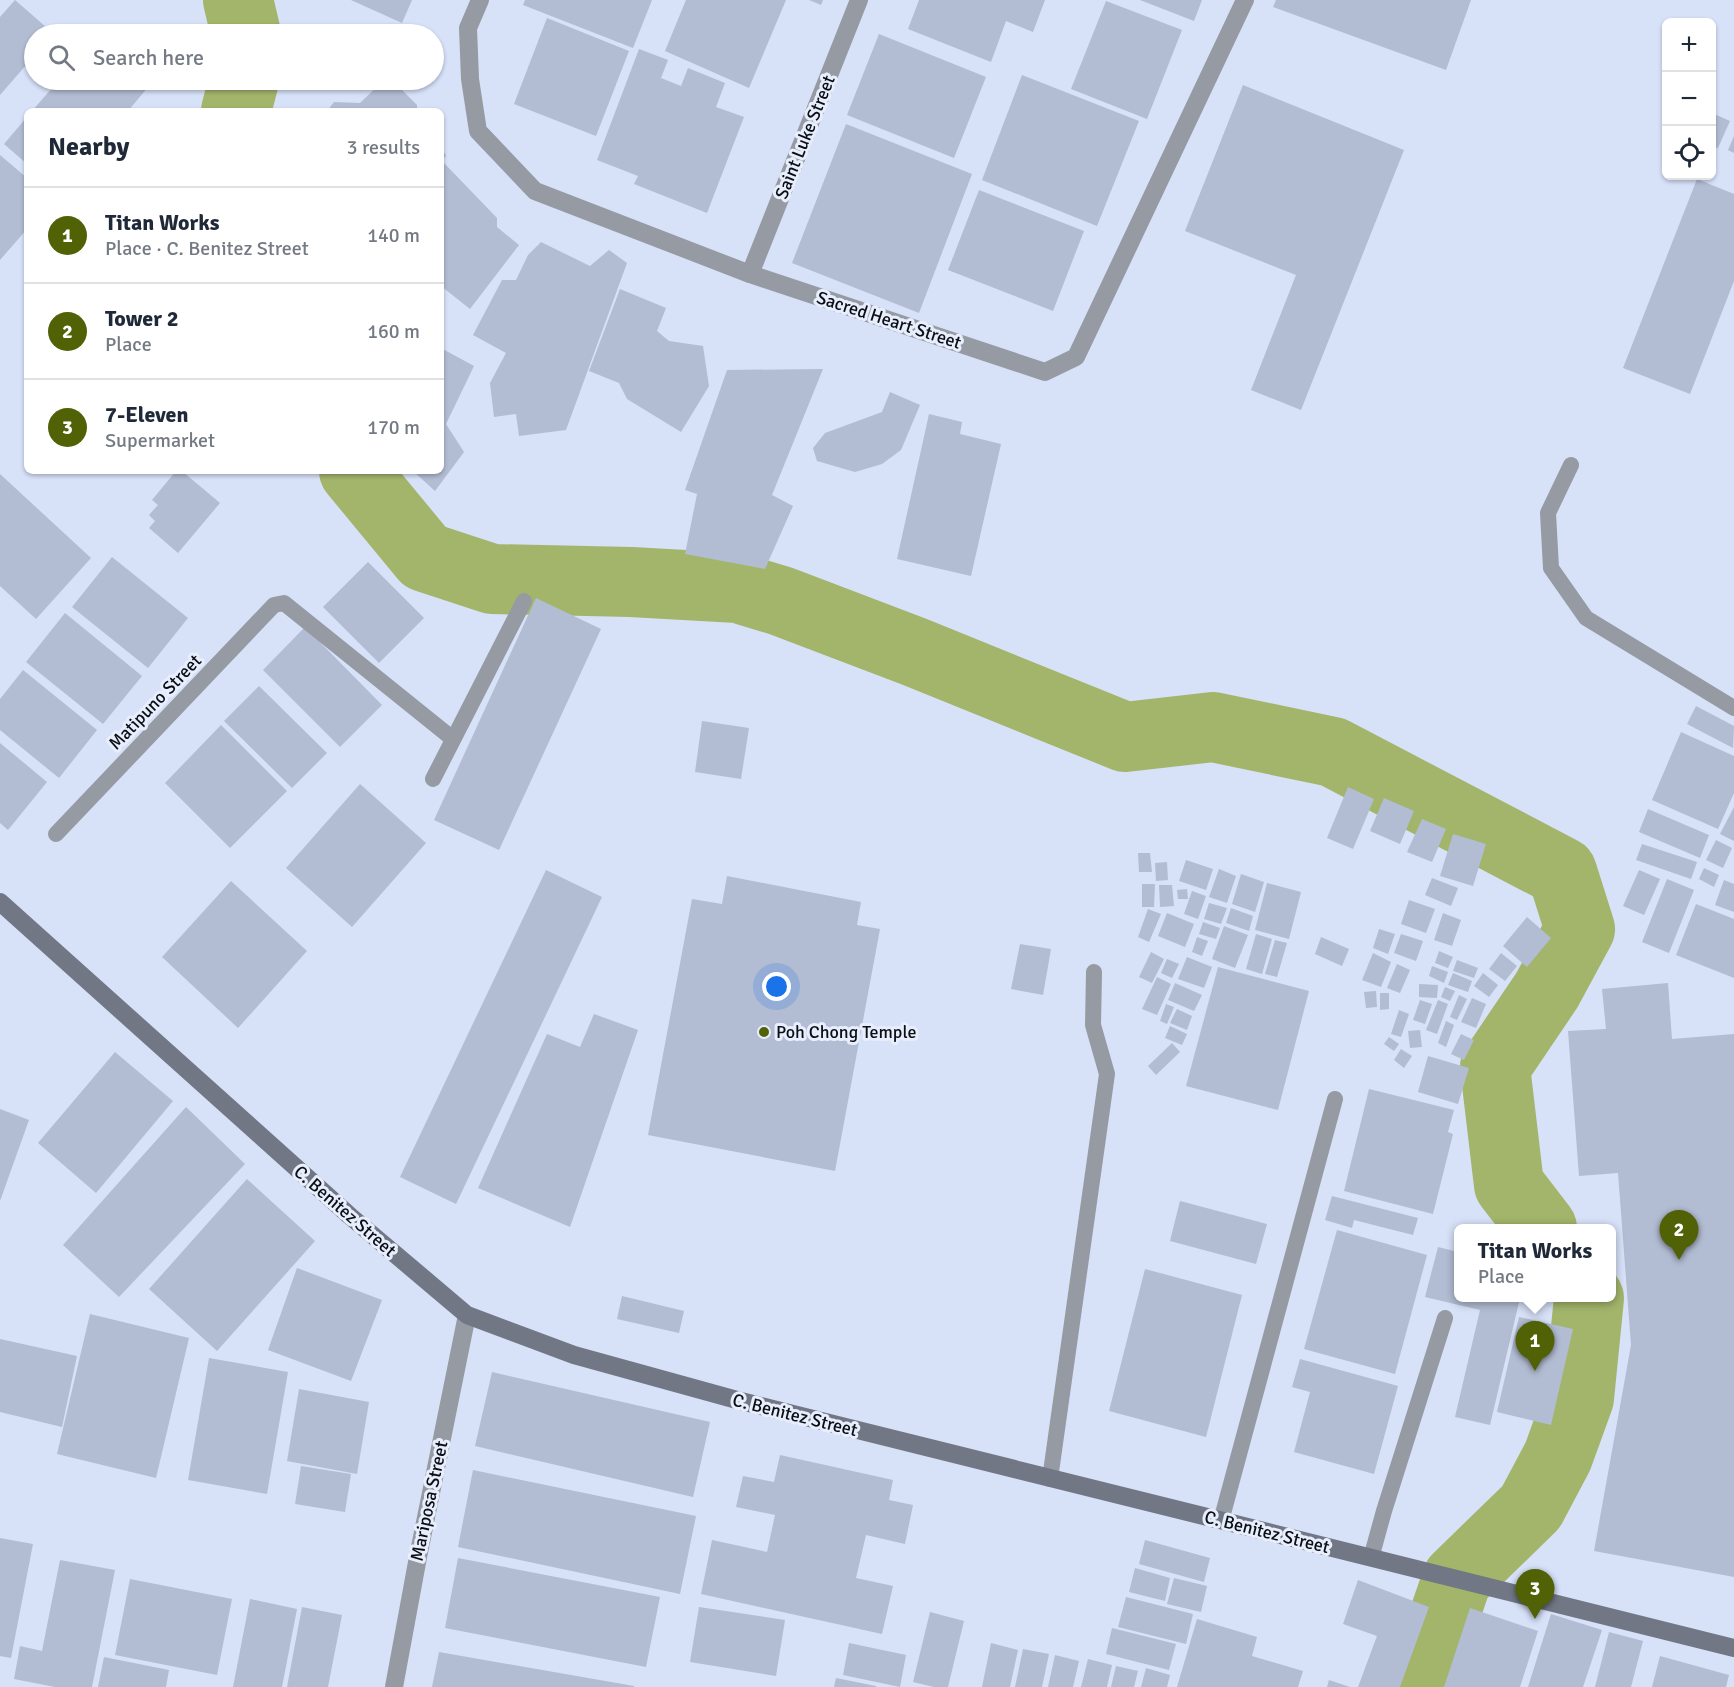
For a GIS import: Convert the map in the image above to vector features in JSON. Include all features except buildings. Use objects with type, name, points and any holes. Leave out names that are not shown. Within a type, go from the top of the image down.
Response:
[{"type":"main road","name":"C. Benitez Street","points":[[0,902],[350,1216],[467,1315],[574,1355],[736,1400],[1734,1648]]},
{"type":"street","name":"Sacred Heart Street","points":[[480,0],[468,28],[470,79],[478,131],[535,192],[750,274],[1045,372],[1076,357],[1245,0]]},
{"type":"street","name":"Saint Luke Street","points":[[750,274],[859,0]]},
{"type":"street","name":"Mariposa Street","points":[[394,1687],[467,1315]]},
{"type":"lane","points":[[1571,465],[1548,513],[1551,568],[1586,618],[1734,708]]},
{"type":"lane","points":[[433,779],[524,601]]},
{"type":"lane","name":"Matipuno Street","points":[[56,834],[274,605],[284,603],[453,739]]},
{"type":"lane","points":[[1050,1479],[1107,1074],[1093,1025],[1094,972]]},
{"type":"lane","points":[[1221,1521],[1335,1099]]},
{"type":"lane","points":[[1376,1559],[1384,1511],[1445,1318]]},
{"type":"waterway","points":[[238,0],[244,24]]},
{"type":"waterway","points":[[237,108],[241,90]]},
{"type":"waterway","points":[[356,474],[425,557],[492,579],[631,582],[738,588],[781,601],[915,652],[1125,737],[1213,727],[1333,752],[1562,872],[1580,929],[1547,990],[1495,1067],[1509,1185],[1539,1224]]},
{"type":"waterway","points":[[1420,1687],[1457,1579],[1531,1507],[1558,1456],[1579,1398],[1589,1302]]},
{"type":"place","name":"Poh Chong Temple","points":[[764,1032]]},
{"type":"place","name":"Tower 2","points":[[1679,1260]]},
{"type":"place","name":"Titan Works","points":[[1535,1371]]},
{"type":"place","name":"7-Eleven","points":[[1535,1619]]}]
